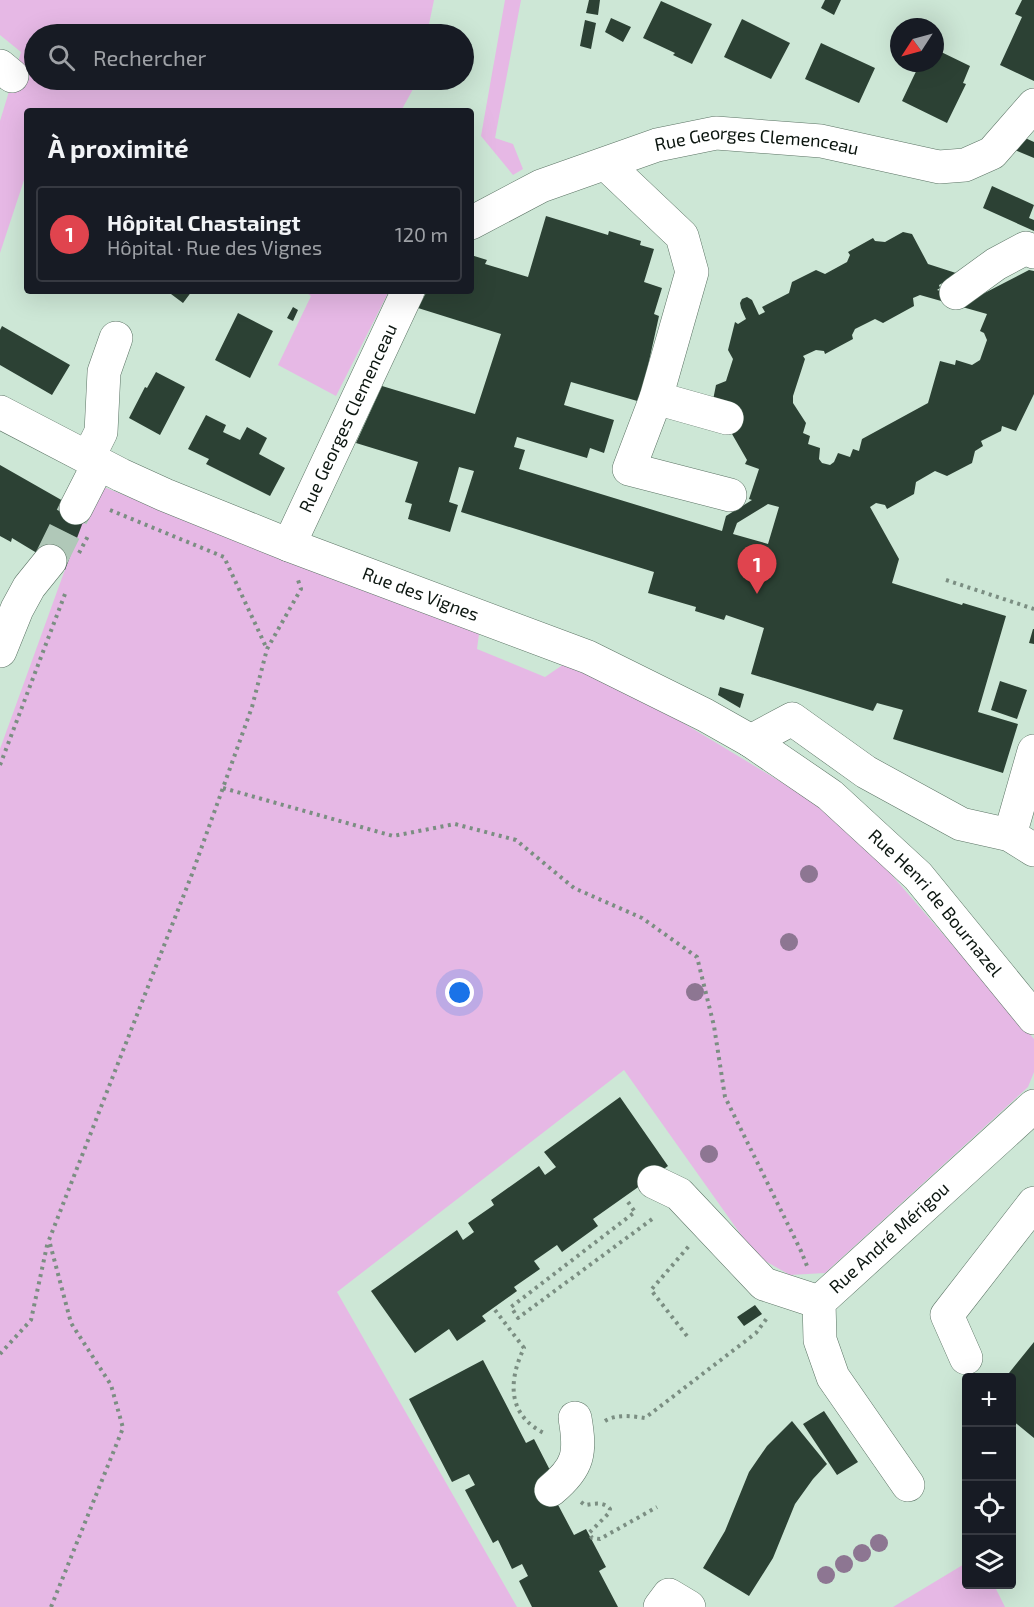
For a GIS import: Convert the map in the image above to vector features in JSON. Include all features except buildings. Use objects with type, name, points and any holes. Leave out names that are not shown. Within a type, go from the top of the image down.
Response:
[{"type":"street","name":"Rue Georges Clemenceau","points":[[474,222],[541,186],[657,146],[716,133],[821,141],[939,167],[965,165],[992,153],[1034,105]]},
{"type":"street","points":[[606,164],[682,236],[692,272],[656,398],[629,469],[730,495]]},
{"type":"street","points":[[956,293],[996,264],[1026,248],[1034,252]]},
{"type":"street","name":"Rue Georges Clemenceau","points":[[289,545],[407,294]]},
{"type":"street","points":[[91,517],[103,465],[100,432],[104,372],[116,338]]},
{"type":"street","points":[[656,398],[727,418]]},
{"type":"street","name":"Rue des Vignes","points":[[0,412],[103,465],[289,545],[588,657],[705,715],[751,741],[830,795]]},
{"type":"street","points":[[0,651],[16,609],[29,587],[64,559]]},
{"type":"street","points":[[751,741],[792,719],[866,772],[960,824],[1022,843],[1034,751]]},
{"type":"street","name":"Rue Henri de Bournazel","points":[[830,795],[918,876],[1034,1018]]},
{"type":"street","name":"Rue André Mérigou","points":[[908,1485],[833,1377],[820,1340],[819,1302],[1034,1106]]},
{"type":"street","points":[[654,1182],[679,1194],[764,1284],[819,1302]]},
{"type":"street","points":[[966,1358],[947,1315],[1034,1203]]},
{"type":"street","points":[[565,1493],[567,1476],[576,1461],[576,1428]]},
{"type":"street","points":[[660,1607],[669,1595],[689,1607]]},
{"type":"path","points":[[103,465],[109,510]]},
{"type":"path","points":[[64,559],[82,546],[91,517],[109,510],[224,557],[267,649]]},
{"type":"path","points":[[0,1354],[31,1320],[49,1240],[192,874],[252,708],[267,649],[301,589],[289,545]]},
{"type":"path","points":[[946,580],[1034,609]]},
{"type":"path","points":[[0,765],[66,591]]},
{"type":"path","points":[[223,788],[393,836],[455,824],[516,840],[574,888],[642,918],[698,957],[714,1026],[725,1097],[801,1251],[819,1302]]},
{"type":"path","points":[[626,1200],[635,1212],[511,1307],[518,1318],[656,1215]]},
{"type":"path","points":[[49,1240],[71,1323],[111,1385],[123,1428],[51,1607]]},
{"type":"path","points":[[687,1336],[651,1290],[692,1241]]},
{"type":"path","points":[[495,1310],[524,1348],[512,1381],[513,1394],[520,1412],[542,1432],[560,1440],[576,1428],[610,1417],[645,1418],[756,1333],[782,1290]]},
{"type":"path","points":[[565,1493],[585,1505],[599,1503],[610,1509],[609,1514],[590,1533],[595,1539],[610,1535],[657,1507]]},
{"type":"shaded area","points":[[0,0],[434,0],[429,24],[24,24],[24,90],[413,90],[403,108],[24,108],[24,180],[0,253],[0,121],[21,52],[0,35]]},
{"type":"shaded area","points":[[505,0],[521,0],[495,138],[513,144],[523,169],[513,175],[481,136]]},
{"type":"shaded area","points":[[308,294],[387,294],[336,396],[278,365],[311,296]]},
{"type":"shaded area","points":[[96,484],[479,634],[477,649],[545,677],[564,664],[627,689],[811,800],[863,842],[1034,1039],[1034,1072],[1028,1087],[825,1273],[790,1275],[756,1256],[624,1070],[337,1292],[517,1607],[0,1607],[0,749]]},
{"type":"shaded area","points":[[962,1565],[962,1589],[996,1589],[1005,1607],[893,1607]]},
{"type":"tunnel","points":[[50,561],[76,508]]},
{"type":"place","name":"Hôpital Chastaingt","points":[[757,594]]}]
